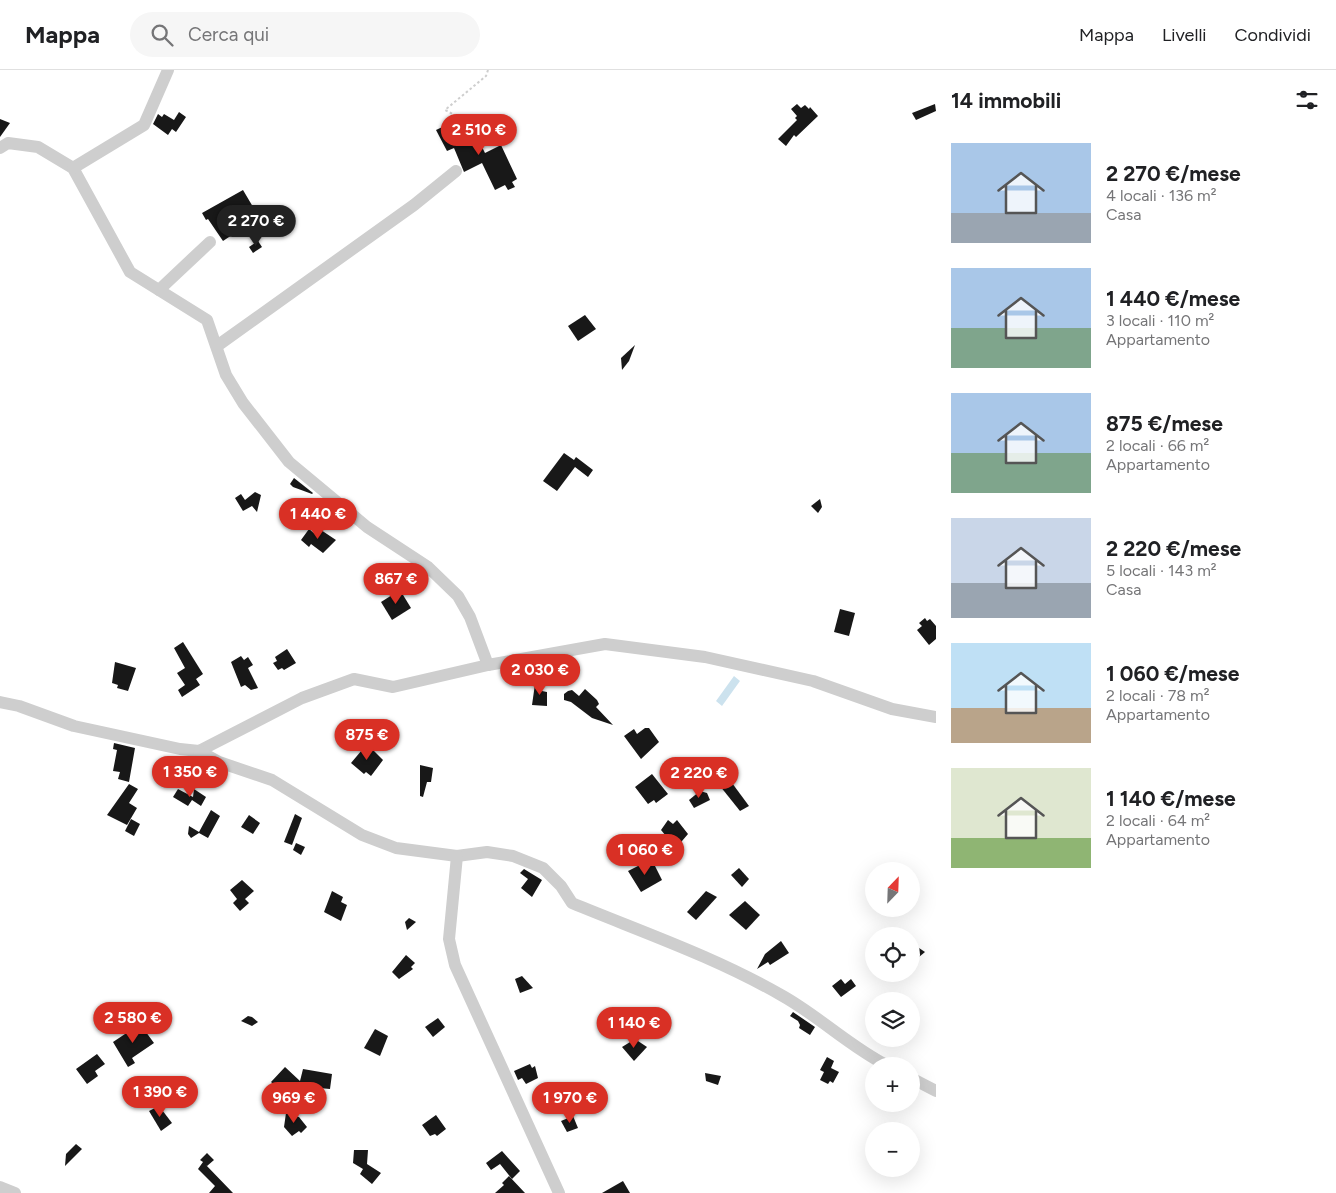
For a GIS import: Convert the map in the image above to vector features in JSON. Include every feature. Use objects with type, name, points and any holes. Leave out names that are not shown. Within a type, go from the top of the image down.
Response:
[{"type":"street","points":[[73,168],[144,125],[168,70]]},
{"type":"street","points":[[0,148],[8,143],[38,147],[73,168],[130,272],[207,320],[226,375],[234,389],[289,462],[367,527],[428,566],[458,596],[470,617],[488,665]]},
{"type":"street","points":[[217,346],[414,205],[456,171]]},
{"type":"street","points":[[159,290],[210,242]]},
{"type":"street","points":[[199,751],[302,698],[354,679],[393,687],[488,665],[605,644],[705,657],[813,681],[892,709],[936,717]]},
{"type":"street","points":[[0,702],[19,706],[74,726],[180,749],[199,751],[218,762],[272,780],[362,835],[396,848],[457,856],[487,852],[513,856],[543,868],[560,886],[572,903],[740,973],[810,1012],[870,1057]]},
{"type":"street","points":[[457,856],[449,939],[455,964],[559,1193]]},
{"type":"street","points":[[920,1083],[936,1091]]},
{"type":"street","points":[[0,1186],[15,1193]]},
{"type":"path","points":[[488,70],[486,76],[445,110],[491,134]]},
{"type":"water","points":[[734,676],[740,681],[722,706],[716,701]]},
{"type":"building","points":[[797,104],[801,108],[805,105],[809,109],[810,107],[818,116],[796,137],[794,135],[786,146],[778,139],[797,120],[795,118],[797,116],[791,109]]},
{"type":"building","points":[[935,104],[936,111],[916,120],[912,113]]},
{"type":"building","points":[[179,112],[186,117],[176,132],[172,129],[168,135],[153,124],[158,114],[162,117],[164,114],[174,120]]},
{"type":"building","points":[[0,119],[10,123],[0,137]]},
{"type":"building","points":[[453,122],[462,137],[474,131],[485,153],[501,145],[517,179],[512,182],[515,187],[508,190],[505,185],[495,190],[482,163],[464,172],[454,148],[447,151],[436,130]]},
{"type":"building","points":[[243,190],[259,217],[223,241],[202,213]]},
{"type":"building","points":[[258,241],[262,247],[253,253],[249,247]]},
{"type":"building","points":[[585,315],[596,329],[578,341],[568,326]]},
{"type":"building","points":[[635,345],[629,361],[622,370],[621,358]]},
{"type":"building","points":[[564,453],[574,460],[576,457],[593,470],[588,477],[575,467],[557,491],[543,481]]},
{"type":"building","points":[[294,478],[313,493],[293,487],[290,484]]},
{"type":"building","points":[[255,492],[261,495],[257,512],[252,506],[243,511],[235,498],[241,494],[245,500]]},
{"type":"building","points":[[820,499],[822,507],[818,513],[811,506]]},
{"type":"building","points":[[309,529],[316,535],[321,530],[336,540],[323,553],[311,544],[309,547],[301,540]]},
{"type":"building","points":[[400,590],[411,608],[392,620],[381,602]]},
{"type":"building","points":[[840,609],[855,613],[849,636],[834,632]]},
{"type":"building","points":[[925,618],[927,621],[930,619],[936,626],[936,639],[929,645],[917,630],[922,626],[919,623]]},
{"type":"building","points":[[183,642],[203,674],[196,679],[200,685],[182,697],[178,690],[185,685],[177,673],[185,668],[174,648]]},
{"type":"building","points":[[287,649],[296,663],[284,670],[282,668],[278,670],[273,663],[277,661],[275,657]]},
{"type":"building","points":[[241,656],[244,660],[248,657],[253,665],[248,668],[258,688],[251,690],[245,685],[241,687],[231,662]]},
{"type":"building","points":[[115,662],[136,668],[128,691],[117,688],[118,685],[112,683]]},
{"type":"building","points":[[535,684],[543,685],[542,691],[547,692],[547,706],[532,705]]},
{"type":"building","points":[[585,689],[597,700],[599,704],[596,707],[613,725],[592,718],[571,702],[564,700],[564,694],[568,691],[572,690],[579,696]]},
{"type":"building","points":[[645,728],[649,728],[659,742],[641,759],[624,736],[634,729],[637,734]]},
{"type":"building","points":[[114,743],[135,748],[129,782],[118,779],[120,772],[113,771],[117,750],[113,749]]},
{"type":"building","points":[[367,744],[383,760],[371,776],[366,772],[364,774],[351,763]]},
{"type":"building","points":[[718,764],[749,806],[740,811],[708,771]]},
{"type":"building","points":[[420,765],[433,768],[431,782],[427,782],[423,797],[420,796]]},
{"type":"building","points":[[652,774],[668,794],[656,803],[654,800],[648,804],[635,787]]},
{"type":"building","points":[[129,784],[138,789],[129,803],[137,808],[127,825],[107,815]]},
{"type":"building","points":[[178,789],[193,797],[194,789],[206,797],[201,806],[192,800],[188,806],[173,797]]},
{"type":"building","points":[[700,791],[707,793],[710,800],[694,808],[689,800]]},
{"type":"building","points":[[211,810],[220,816],[208,838],[199,833],[191,838],[188,834],[189,826],[199,832]]},
{"type":"building","points":[[295,814],[302,818],[292,845],[284,842]]},
{"type":"building","points":[[249,815],[260,823],[253,834],[241,827]]},
{"type":"building","points":[[131,819],[140,824],[134,836],[125,831]]},
{"type":"building","points":[[668,820],[673,824],[677,820],[688,834],[676,848],[661,830]]},
{"type":"building","points":[[296,843],[305,847],[301,855],[293,850]]},
{"type":"building","points":[[648,861],[650,864],[653,862],[662,880],[641,892],[628,871]]},
{"type":"building","points":[[739,868],[749,879],[742,887],[731,875]]},
{"type":"building","points":[[524,869],[542,880],[532,897],[521,888],[528,879],[520,873]]},
{"type":"building","points":[[242,880],[254,891],[245,899],[249,903],[240,911],[233,903],[237,899],[230,890]]},
{"type":"building","points":[[332,891],[343,897],[341,902],[347,905],[341,921],[324,912]]},
{"type":"building","points":[[706,891],[717,897],[696,920],[687,912]]},
{"type":"building","points":[[745,901],[760,915],[746,930],[729,915]]},
{"type":"building","points":[[409,918],[416,922],[407,930],[405,922]]},
{"type":"building","points":[[781,941],[789,953],[770,965],[768,962],[757,969],[765,954]]},
{"type":"building","points":[[920,949],[925,952],[920,956]]},
{"type":"building","points":[[406,955],[415,963],[411,967],[413,969],[399,979],[392,972]]},
{"type":"building","points":[[522,976],[533,988],[520,993],[515,979]]},
{"type":"building","points":[[841,979],[845,984],[851,979],[856,986],[841,997],[832,986]]},
{"type":"building","points":[[793,1012],[815,1027],[810,1035],[799,1028],[798,1021],[790,1016]]},
{"type":"building","points":[[248,1016],[258,1022],[252,1026],[241,1021]]},
{"type":"building","points":[[438,1018],[445,1027],[433,1037],[425,1027]]},
{"type":"building","points":[[140,1024],[154,1043],[132,1058],[135,1063],[128,1067],[113,1042]]},
{"type":"building","points":[[375,1029],[388,1036],[380,1056],[364,1048]]},
{"type":"building","points":[[635,1039],[647,1047],[634,1061],[622,1047]]},
{"type":"building","points":[[97,1054],[105,1064],[95,1071],[98,1076],[87,1084],[76,1069]]},
{"type":"building","points":[[827,1057],[834,1061],[831,1068],[839,1072],[833,1083],[830,1081],[828,1084],[820,1080],[824,1072],[820,1070]]},
{"type":"building","points":[[530,1064],[532,1068],[535,1066],[538,1078],[526,1084],[522,1078],[518,1080],[514,1071]]},
{"type":"building","points":[[285,1067],[300,1081],[303,1069],[332,1074],[330,1089],[308,1087],[313,1093],[278,1088],[271,1082]]},
{"type":"building","points":[[705,1073],[721,1076],[718,1085],[706,1081]]},
{"type":"building","points":[[159,1106],[172,1123],[161,1131],[149,1111]]},
{"type":"building","points":[[286,1113],[299,1117],[307,1127],[301,1133],[299,1131],[292,1136],[284,1127]]},
{"type":"building","points":[[436,1115],[446,1129],[437,1136],[435,1134],[430,1136],[422,1125]]},
{"type":"building","points":[[573,1116],[578,1128],[567,1132],[561,1121]]},
{"type":"building","points":[[76,1144],[82,1149],[65,1166],[66,1154]]},
{"type":"building","points":[[354,1150],[368,1150],[367,1164],[381,1173],[372,1184],[360,1174],[363,1169],[353,1163]]},
{"type":"building","points":[[502,1151],[520,1171],[512,1179],[500,1164],[491,1170],[486,1163]]},
{"type":"building","points":[[207,1153],[214,1160],[207,1166],[205,1164],[233,1193],[209,1193],[215,1186],[198,1169],[203,1162],[200,1160]]},
{"type":"building","points":[[509,1176],[525,1193],[495,1193],[504,1185],[502,1183]]},
{"type":"building","points":[[623,1181],[630,1193],[602,1193]]}]
